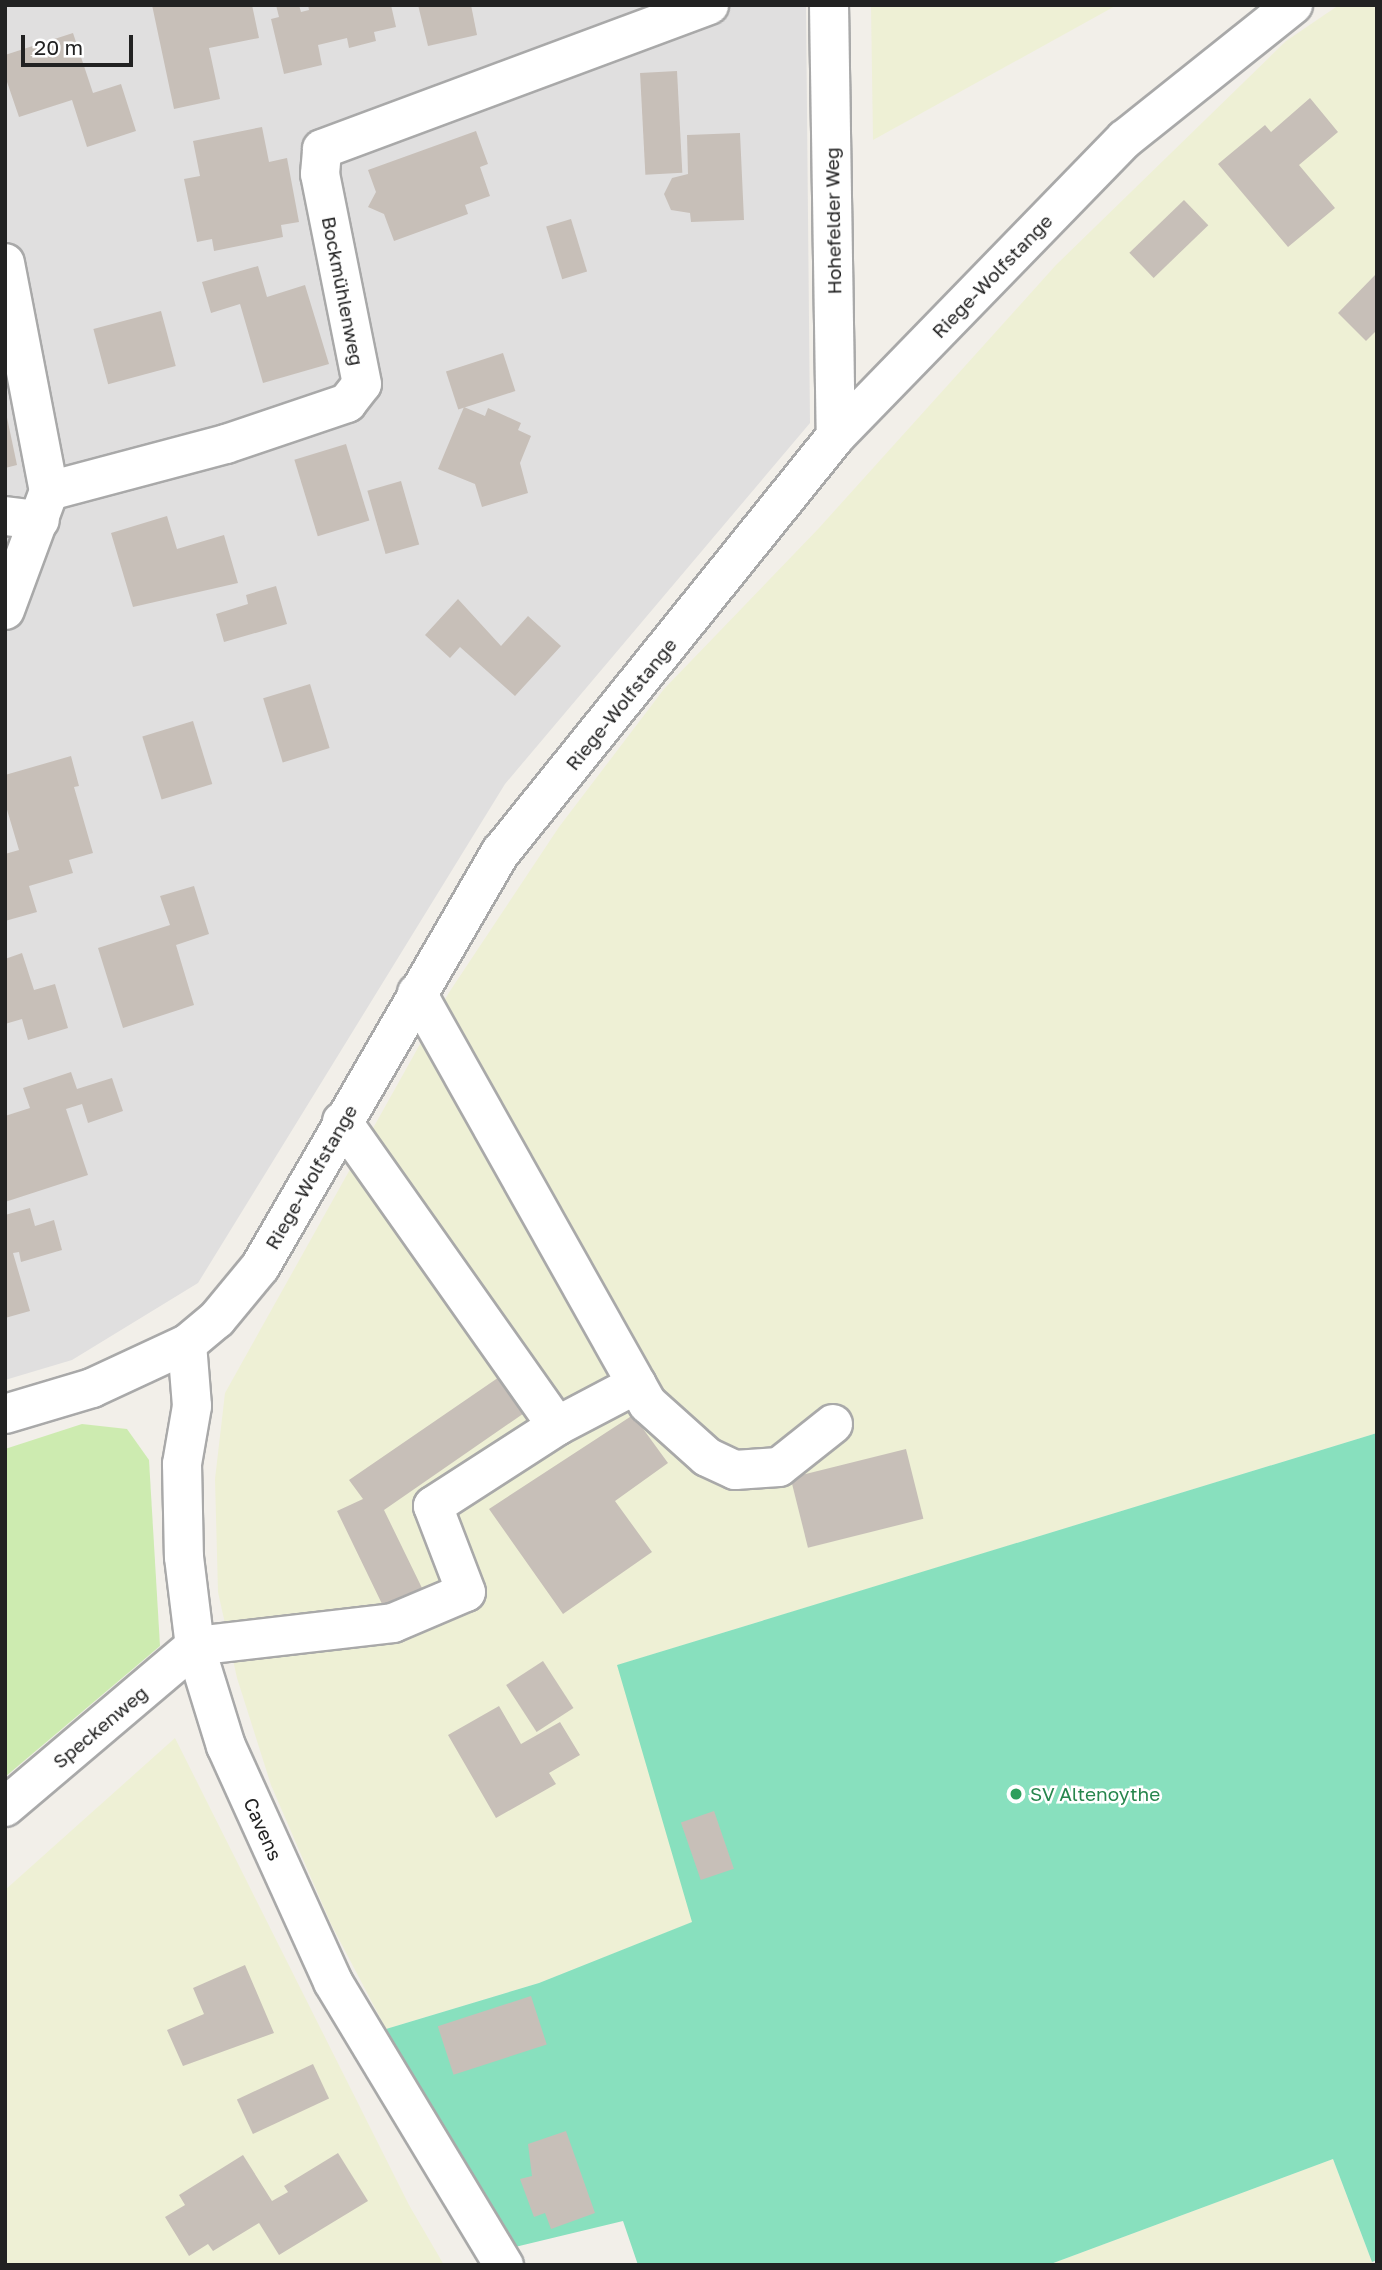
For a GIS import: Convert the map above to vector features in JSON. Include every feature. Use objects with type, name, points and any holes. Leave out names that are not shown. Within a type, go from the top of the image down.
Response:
[{"type":"street","name":"Bockmühlenweg","points":[[32,509],[347,403],[362,384],[320,174],[322,149],[709,5]]},
{"type":"street","name":"Hohefelder Weg","points":[[830,5],[836,436]]},
{"type":"street","name":"Riege-Wolfstange","points":[[5,1414],[92,1388],[187,1344],[217,1319],[260,1267],[342,1121],[501,852],[836,436],[1125,139],[1293,5]]},
{"type":"street","points":[[5,264],[32,509],[5,610]]},
{"type":"street","points":[[417,993],[648,1404],[681,1437],[735,1470],[779,1467],[833,1424]]},
{"type":"street","points":[[342,1121],[557,1426]]},
{"type":"street","name":"Cavens","points":[[187,1344],[192,1406],[182,1464],[183,1517],[195,1646],[226,1746],[333,1982],[504,2265]]},
{"type":"street","points":[[195,1646],[393,1623],[466,1592],[433,1506],[557,1426],[637,1384]]},
{"type":"street","name":"Speckenweg","points":[[5,1807],[195,1646]]},
{"type":"shaded area","points":[[5,5],[806,5],[810,423],[505,784],[198,1283],[72,1360],[5,1380]]},
{"type":"green space","points":[[871,5],[1117,5],[873,140]]},
{"type":"green space","points":[[1339,5],[1377,5],[1377,1433],[618,1665],[693,1922],[539,1983],[386,2029],[331,1924],[271,1785],[237,1678],[218,1592],[215,1479],[225,1393],[448,994],[559,827],[664,689],[819,528],[1056,265],[1286,41]]},
{"type":"green space","points":[[82,1424],[127,1429],[149,1460],[160,1646],[5,1777],[5,1449]]},
{"type":"green space","name":"SV Altenoythe","points":[[1377,1433],[1377,2260],[1372,2262],[1333,2159],[1048,2265],[638,2265],[623,2221],[515,2247],[386,2029],[539,1983],[692,1922],[617,1665]]},
{"type":"green space","points":[[175,1738],[409,2205],[444,2265],[5,2265],[5,1890]]},
{"type":"green space","points":[[1333,2159],[1373,2265],[1048,2265]]},
{"type":"building","points":[[152,5],[252,5],[259,38],[209,48],[220,99],[174,109]]},
{"type":"building","points":[[276,5],[299,5],[301,12],[309,10],[308,5],[391,5],[396,27],[374,32],[376,41],[349,48],[347,38],[318,45],[322,65],[284,74],[271,19],[279,17]]},
{"type":"building","points":[[418,5],[471,5],[477,35],[428,46]]},
{"type":"building","points":[[73,33],[93,93],[121,84],[136,131],[87,147],[72,100],[19,117],[5,76],[5,55]]},
{"type":"building","points":[[677,71],[682,173],[645,175],[640,73]]},
{"type":"building","points":[[1310,98],[1338,132],[1299,165],[1335,208],[1288,247],[1218,164],[1265,125],[1271,132]]},
{"type":"building","points":[[262,127],[269,162],[287,158],[299,222],[281,225],[283,237],[214,251],[212,239],[197,242],[184,179],[200,176],[193,141]]},
{"type":"building","points":[[476,131],[488,164],[480,167],[490,196],[465,205],[468,214],[394,241],[384,214],[368,207],[376,192],[368,170]]},
{"type":"building","points":[[740,133],[744,220],[691,222],[690,213],[671,210],[664,194],[672,178],[688,174],[687,135]]},
{"type":"building","points":[[1184,200],[1208,225],[1154,278],[1129,253]]},
{"type":"building","points":[[571,219],[587,272],[562,279],[546,227]]},
{"type":"building","points":[[258,266],[267,297],[305,285],[329,364],[263,383],[240,304],[211,313],[202,282]]},
{"type":"building","points":[[1377,273],[1377,330],[1366,341],[1338,313]]},
{"type":"building","points":[[161,311],[176,366],[108,384],[93,329]]},
{"type":"building","points":[[503,353],[515,391],[458,410],[446,372]]},
{"type":"building","points":[[464,407],[485,416],[488,408],[521,423],[518,430],[531,436],[520,463],[528,493],[482,507],[475,484],[438,469]]},
{"type":"building","points":[[5,408],[17,465],[5,468]]},
{"type":"building","points":[[346,444],[369,521],[318,536],[294,460]]},
{"type":"building","points":[[401,481],[419,544],[386,554],[367,491]]},
{"type":"building","points":[[167,516],[177,549],[224,535],[238,583],[133,607],[111,533]]},
{"type":"building","points":[[276,586],[287,624],[224,642],[216,614],[248,604],[246,595]]},
{"type":"building","points":[[458,599],[501,646],[528,616],[561,646],[515,696],[460,647],[450,658],[425,635]]},
{"type":"building","points":[[310,684],[330,748],[283,762],[263,698]]},
{"type":"building","points":[[193,721],[212,784],[162,800],[142,736]]},
{"type":"building","points":[[71,756],[79,786],[74,787],[93,853],[69,860],[73,873],[29,886],[37,912],[5,921],[5,854],[19,850],[5,803],[5,775]]},
{"type":"building","points":[[194,886],[209,934],[176,945],[194,1005],[123,1028],[98,948],[170,925],[160,896]]},
{"type":"building","points":[[22,953],[34,990],[55,984],[68,1028],[28,1040],[22,1019],[5,1024],[5,959]]},
{"type":"building","points":[[71,1072],[77,1089],[112,1078],[123,1111],[88,1123],[82,1104],[66,1109],[88,1175],[5,1202],[5,1116],[30,1108],[23,1088]]},
{"type":"building","points":[[30,1208],[35,1226],[54,1220],[62,1250],[21,1262],[19,1252],[13,1253],[30,1311],[5,1318],[5,1215]]},
{"type":"building","points":[[505,1373],[530,1409],[384,1510],[422,1588],[383,1606],[337,1511],[363,1499],[349,1480]]},
{"type":"building","points":[[633,1415],[668,1463],[615,1501],[652,1552],[563,1614],[489,1509]]},
{"type":"building","points":[[906,1449],[923,1519],[808,1548],[791,1478]]},
{"type":"building","points":[[543,1661],[573,1708],[537,1732],[506,1685]]},
{"type":"building","points":[[499,1706],[521,1744],[560,1722],[580,1755],[549,1773],[556,1784],[496,1818],[448,1735]]},
{"type":"building","points":[[714,1811],[734,1869],[701,1880],[681,1822]]},
{"type":"building","points":[[245,1965],[274,2033],[183,2066],[167,2030],[204,2014],[193,1988]]},
{"type":"building","points":[[531,1996],[547,2045],[454,2075],[438,2026]]},
{"type":"building","points":[[313,2064],[329,2098],[253,2134],[237,2099]]},
{"type":"building","points":[[566,2131],[595,2213],[551,2229],[545,2213],[534,2217],[520,2179],[532,2176],[528,2144]]},
{"type":"building","points":[[338,2153],[368,2201],[279,2255],[259,2223],[213,2251],[208,2244],[189,2256],[165,2217],[185,2205],[179,2195],[243,2155],[272,2201],[288,2192],[284,2186]]},
{"type":"place","name":"SV Altenoythe","points":[[1016,1794]]}]
